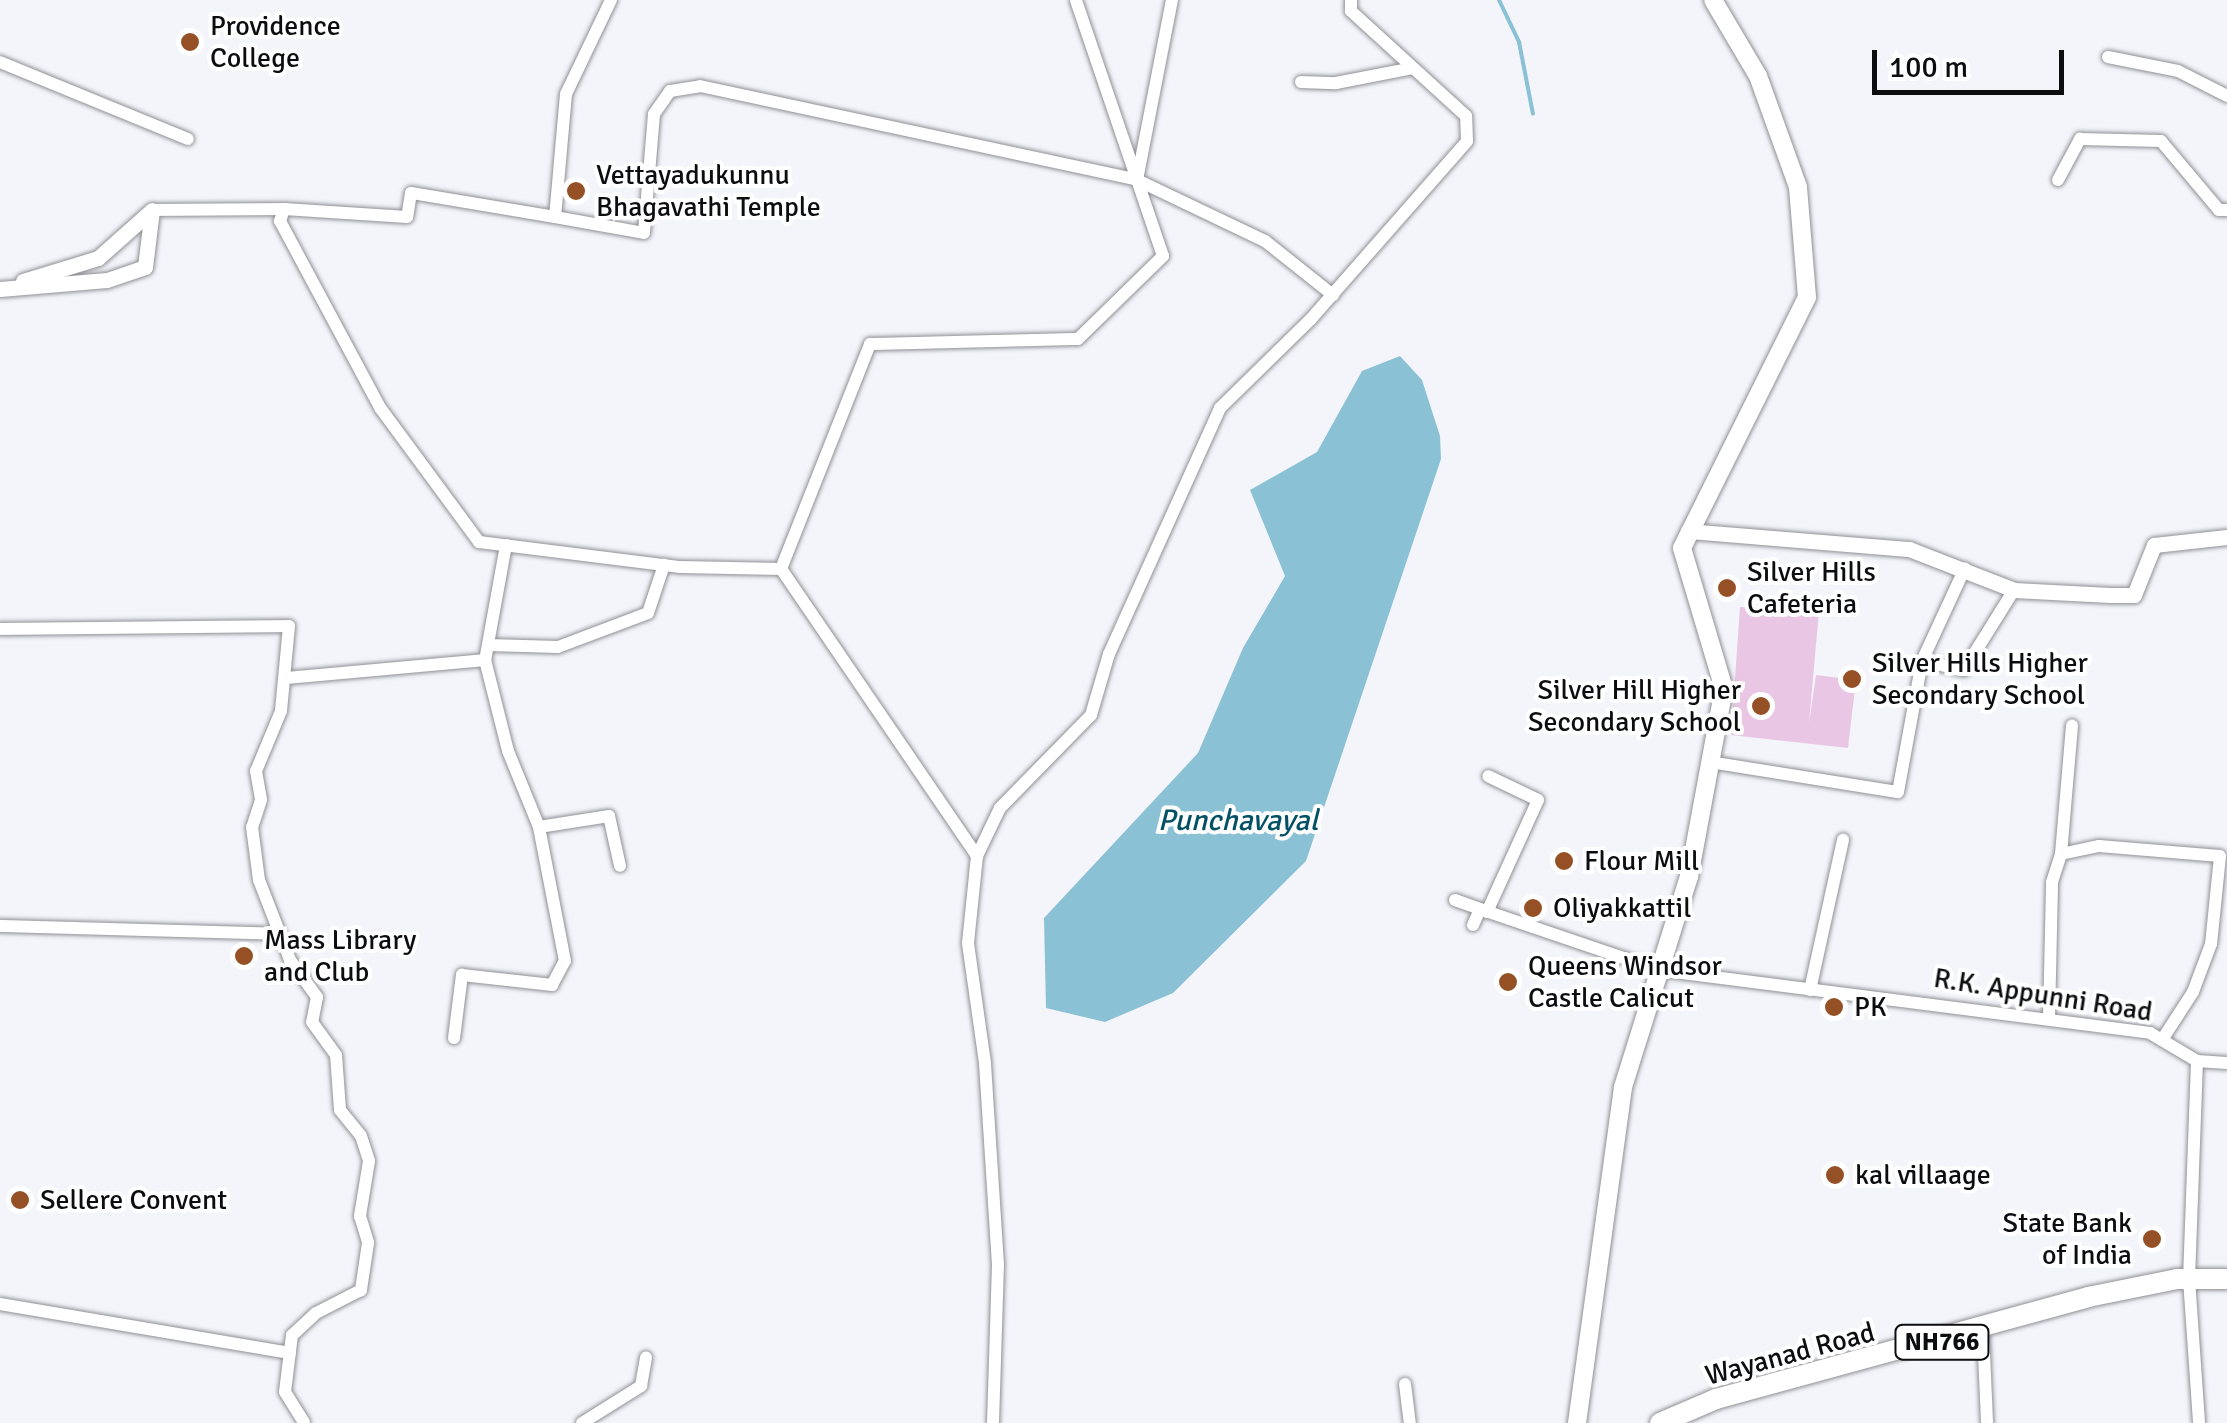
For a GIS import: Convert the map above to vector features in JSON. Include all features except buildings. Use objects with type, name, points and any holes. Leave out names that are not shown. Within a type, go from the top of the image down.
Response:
[{"type":"highway","name":"Wayanad Road","points":[[1660,1423],[1716,1399],[1983,1330],[2088,1298],[2189,1279],[2227,1279]]},
{"type":"main road","points":[[1577,1423],[1623,1088],[1690,877],[1724,689],[1682,548],[1807,297],[1798,188],[1758,76],[1712,0]]},
{"type":"street","points":[[555,217],[566,94],[611,0]]},
{"type":"street","points":[[781,568],[870,344],[1078,339],[1163,256],[1076,0]]},
{"type":"street","points":[[1137,180],[1172,0]]},
{"type":"street","points":[[993,1423],[998,1264],[985,1063],[968,943],[977,856],[1000,808],[1090,714],[1109,654],[1220,408],[1333,295],[1467,141],[1466,116],[1350,11],[1352,0]]},
{"type":"street","points":[[2108,57],[2178,71],[2227,96]]},
{"type":"street","points":[[0,62],[188,138]]},
{"type":"street","points":[[1302,82],[1336,83],[1413,68]]},
{"type":"street","points":[[0,288],[98,258],[152,210],[284,209],[407,217],[411,192],[644,233],[654,114],[670,92],[700,86],[1137,180],[1265,241],[1333,295]]},
{"type":"street","points":[[2058,180],[2080,139],[2161,141],[2218,210],[2227,210]]},
{"type":"street","points":[[284,209],[280,220],[381,409],[479,542],[664,565],[781,568]]},
{"type":"street","points":[[0,288],[107,280],[145,268],[152,210]]},
{"type":"street","points":[[1688,531],[1909,550],[2014,590],[2134,595],[2154,545],[2227,537]]},
{"type":"street","points":[[454,1038],[462,975],[552,985],[565,961],[539,827],[508,752],[485,660],[506,545]]},
{"type":"street","points":[[488,645],[558,648],[648,613],[664,565]]},
{"type":"street","points":[[781,568],[977,856]]},
{"type":"street","points":[[1710,762],[1898,792],[1922,660],[1964,568]]},
{"type":"street","points":[[1922,660],[1964,670],[2014,590]]},
{"type":"street","points":[[0,629],[289,626],[288,678],[256,771],[262,800],[252,826],[259,880],[280,934],[317,998],[312,1022],[336,1055],[340,1110],[361,1136],[369,1161],[360,1216],[368,1243],[361,1290],[316,1313],[292,1335],[286,1392],[304,1423]]},
{"type":"street","points":[[288,678],[485,660]]},
{"type":"street","points":[[2049,1018],[2052,882],[2062,854],[2072,725]]},
{"type":"street","points":[[1473,925],[1538,800],[1488,776]]},
{"type":"street","points":[[539,827],[609,816],[620,866]]},
{"type":"street","points":[[1810,990],[1844,840]]},
{"type":"street","points":[[2062,854],[2099,846],[2224,856],[2211,944],[2192,992],[2162,1040]]},
{"type":"street","name":"R.K. Appunni Road","points":[[1455,900],[1659,970],[2049,1018],[2162,1040],[2197,1061]]},
{"type":"street","points":[[0,926],[280,934]]},
{"type":"street","points":[[2199,1423],[2189,1279],[2197,1061],[2227,1063]]},
{"type":"street","points":[[0,1304],[290,1353]]},
{"type":"street","points":[[1983,1330],[1987,1423]]},
{"type":"street","points":[[582,1423],[640,1386],[646,1357]]},
{"type":"street","points":[[1405,1384],[1410,1423]]},
{"type":"shaded area","points":[[1740,607],[1819,611],[1809,723],[1816,675],[1856,680],[1848,748],[1731,735]]},
{"type":"water","name":"Punchavayal","points":[[1400,356],[1422,380],[1440,436],[1441,459],[1306,861],[1173,993],[1105,1022],[1046,1008],[1044,918],[1198,753],[1243,648],[1285,576],[1250,490],[1317,452],[1362,371]]},
{"type":"waterway","points":[[1499,0],[1519,42],[1533,114]]},
{"type":"place","name":"Providence College","points":[[190,42]]},
{"type":"place","name":"Vettayadukunnu Bhagavathi Temple","points":[[576,191]]},
{"type":"place","name":"Silver Hills Cafeteria","points":[[1727,588]]},
{"type":"place","name":"Silver Hills Higher Secondary School","points":[[1852,679]]},
{"type":"place","name":"Silver Hill Higher Secondary School","points":[[1761,706]]},
{"type":"place","name":"Flour Mill","points":[[1564,861]]},
{"type":"place","name":"Oliyakkattil","points":[[1533,908]]},
{"type":"place","name":"Mass Library and Club","points":[[244,956]]},
{"type":"place","name":"Queens Windsor Castle Calicut","points":[[1508,982]]},
{"type":"place","name":"PK","points":[[1834,1007]]},
{"type":"place","name":"kal villaage","points":[[1835,1175]]},
{"type":"place","name":"Sellere Convent","points":[[20,1200]]},
{"type":"place","name":"State Bank of India","points":[[2152,1239]]}]
